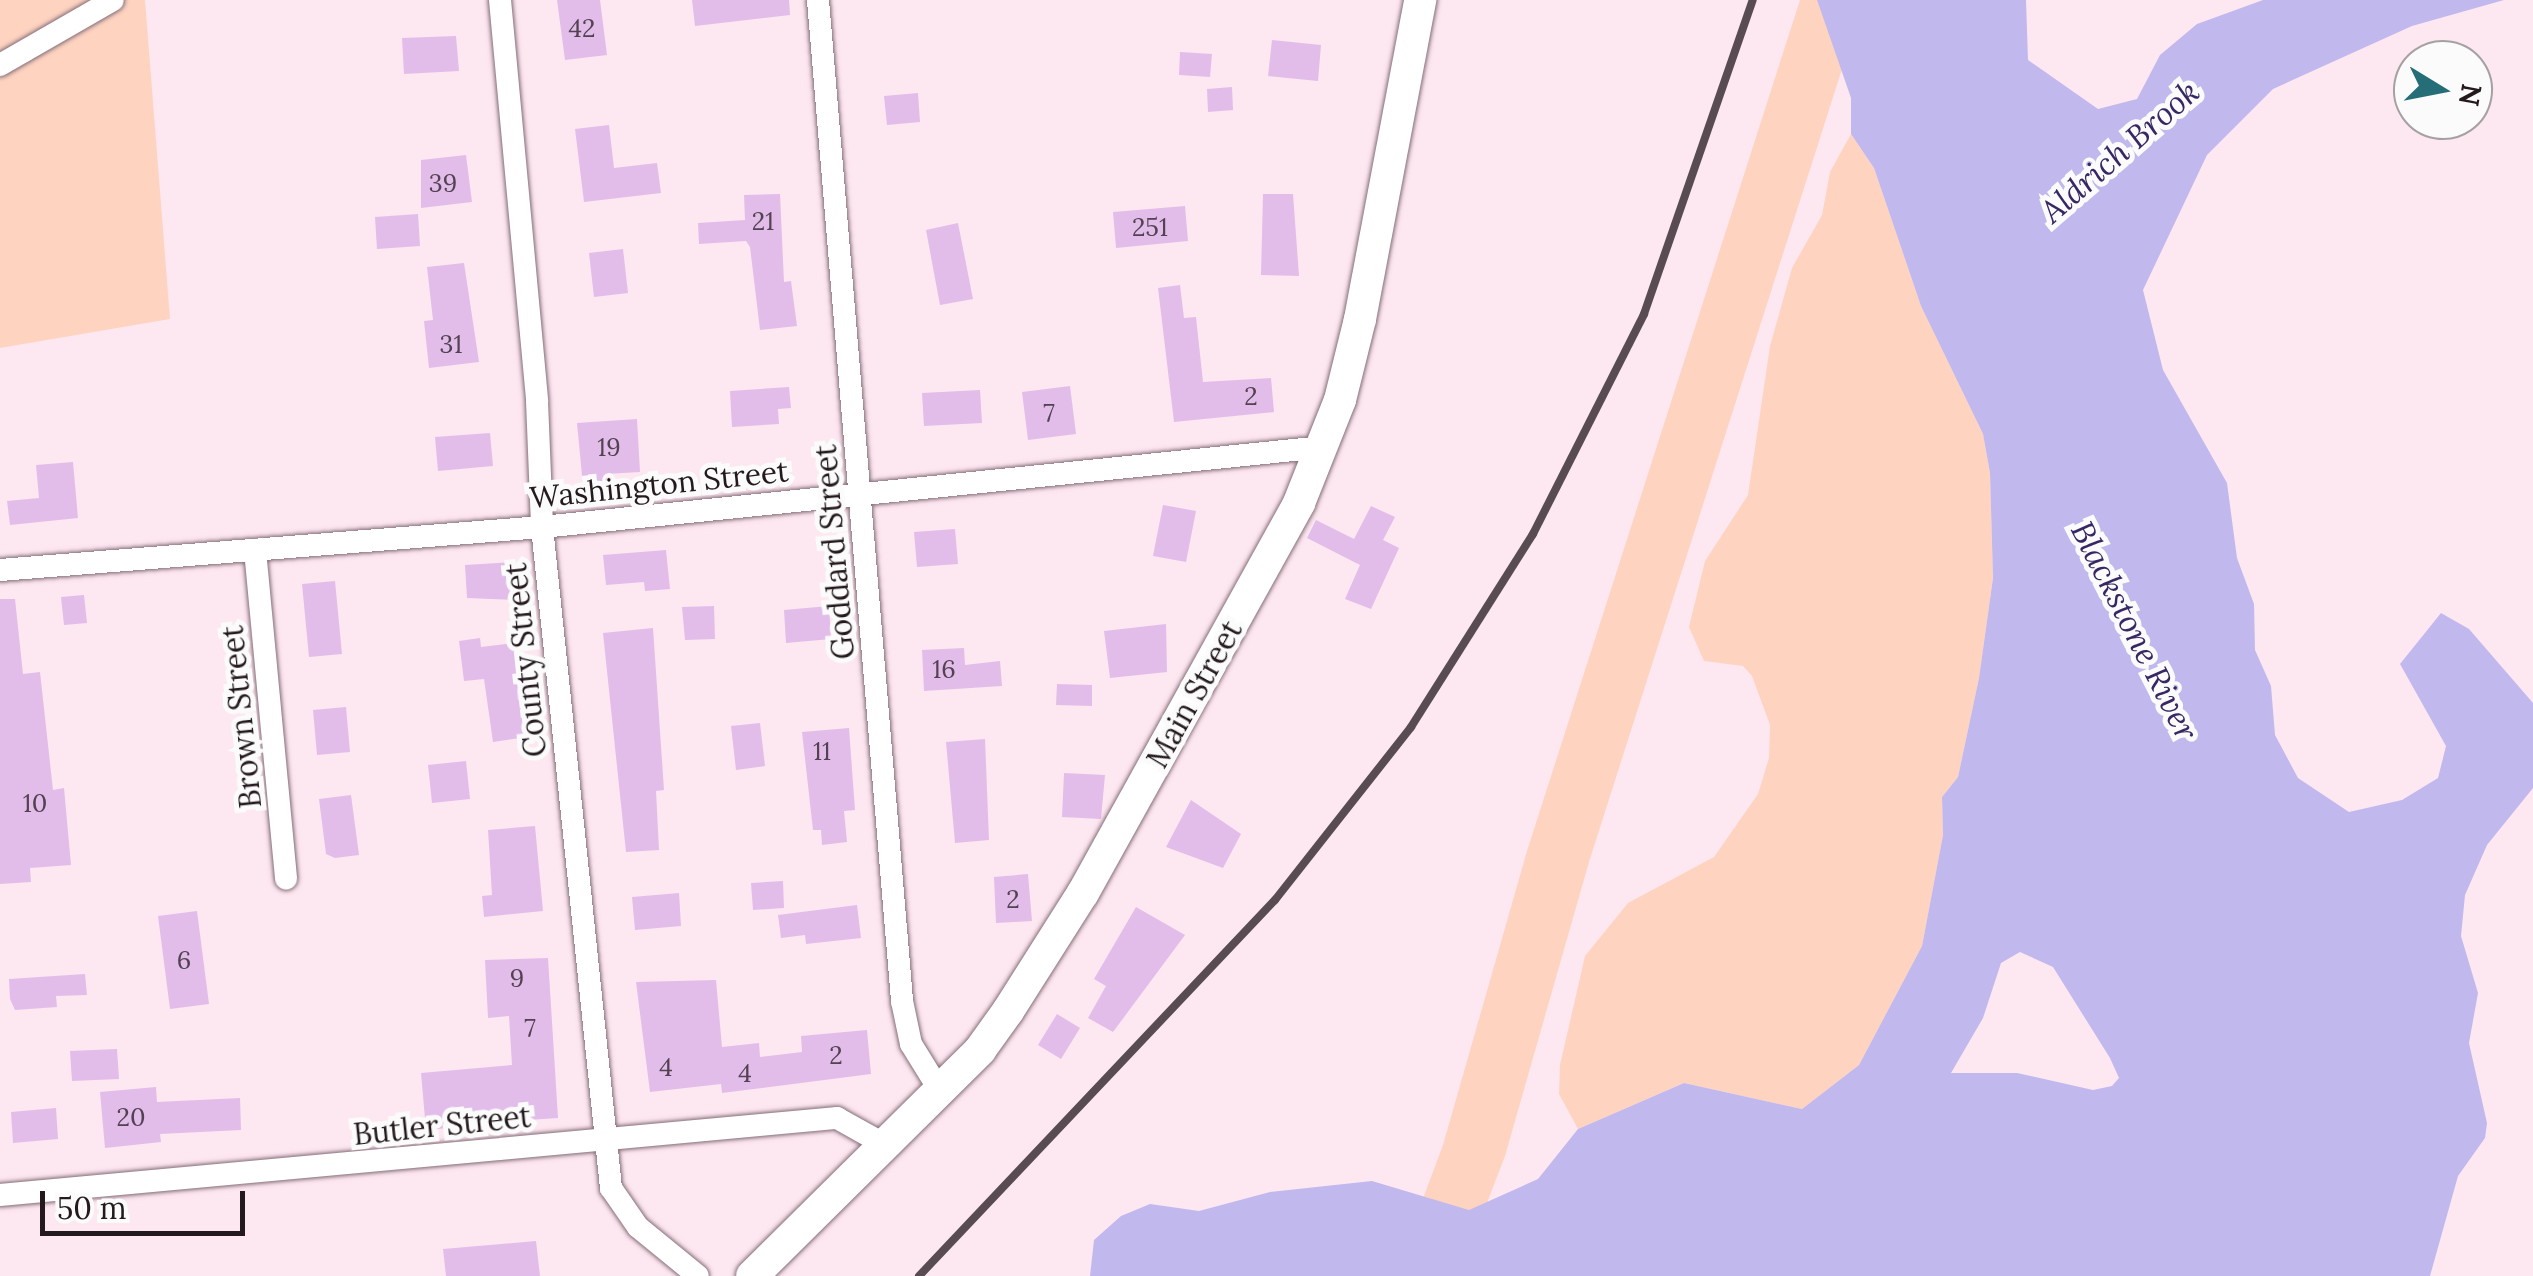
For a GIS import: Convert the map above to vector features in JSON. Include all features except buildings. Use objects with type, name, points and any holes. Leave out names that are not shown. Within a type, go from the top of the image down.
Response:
[{"type":"main road","name":"Main Street","points":[[752,1276],[980,1050],[1083,892],[1273,552],[1323,447],[1376,252],[1420,0]]},
{"type":"street","points":[[0,65],[113,0]]},
{"type":"street","name":"County Street","points":[[500,0],[537,401],[542,527],[604,1138],[622,1210],[698,1276]]},
{"type":"street","name":"Goddard Street","points":[[818,0],[902,1001],[912,1044],[940,1090]]},
{"type":"street","name":"Washington Street","points":[[0,570],[542,527],[1323,447]]},
{"type":"street","name":"Brown Street","points":[[254,550],[286,879]]},
{"type":"street","name":"Butler Street","points":[[0,1194],[838,1118],[882,1143]]},
{"type":"shaded area","points":[[0,0],[145,0],[170,319],[0,348]]},
{"type":"shaded area","points":[[1800,0],[1864,0],[1589,862],[1505,1156],[1459,1276],[1394,1276],[1443,1145],[1527,851]]},
{"type":"shaded area","points":[[1851,134],[1874,168],[1921,306],[1983,434],[1990,473],[1993,578],[1979,678],[1958,777],[1942,797],[1943,835],[1922,946],[1859,1065],[1802,1109],[1684,1083],[1578,1129],[1559,1094],[1560,1065],[1585,956],[1628,903],[1714,857],[1758,794],[1769,758],[1770,725],[1752,676],[1743,666],[1704,661],[1689,627],[1705,561],[1748,495],[1770,346],[1792,268],[1822,215],[1830,172]]},
{"type":"water","points":[[1817,0],[2026,0],[2028,60],[2098,109],[2137,99],[2160,55],[2197,24],[2263,0],[2504,0],[2412,26],[2273,89],[2207,155],[2143,290],[2163,370],[2227,483],[2237,558],[2254,604],[2255,650],[2271,686],[2275,735],[2298,778],[2349,812],[2402,800],[2438,778],[2446,746],[2400,664],[2441,613],[2469,629],[2533,703],[2533,788],[2487,845],[2465,895],[2461,936],[2478,993],[2469,1043],[2487,1123],[2485,1138],[2458,1176],[2430,1276],[1090,1276],[1094,1240],[1121,1216],[1150,1204],[1199,1211],[1270,1192],[1372,1181],[1469,1210],[1538,1179],[1578,1129],[1684,1083],[1802,1109],[1859,1065],[1922,946],[1943,835],[1942,797],[1958,777],[1979,678],[1993,578],[1990,473],[1983,434],[1921,306],[1874,168],[1851,134],[1851,98]],"holes":[[[2020,952],[2053,967],[2110,1058],[2119,1078],[2112,1086],[2093,1090],[2017,1073],[1951,1073],[1983,1018],[2001,963]]]},
{"type":"railway","points":[[919,1276],[1275,900],[1411,727],[1533,534],[1644,314],[1753,0]]},
{"type":"water label","name":"Aldrich Brook","points":[[2120,152]]},
{"type":"water label","name":"Blackstone River","points":[[2134,631]]}]
